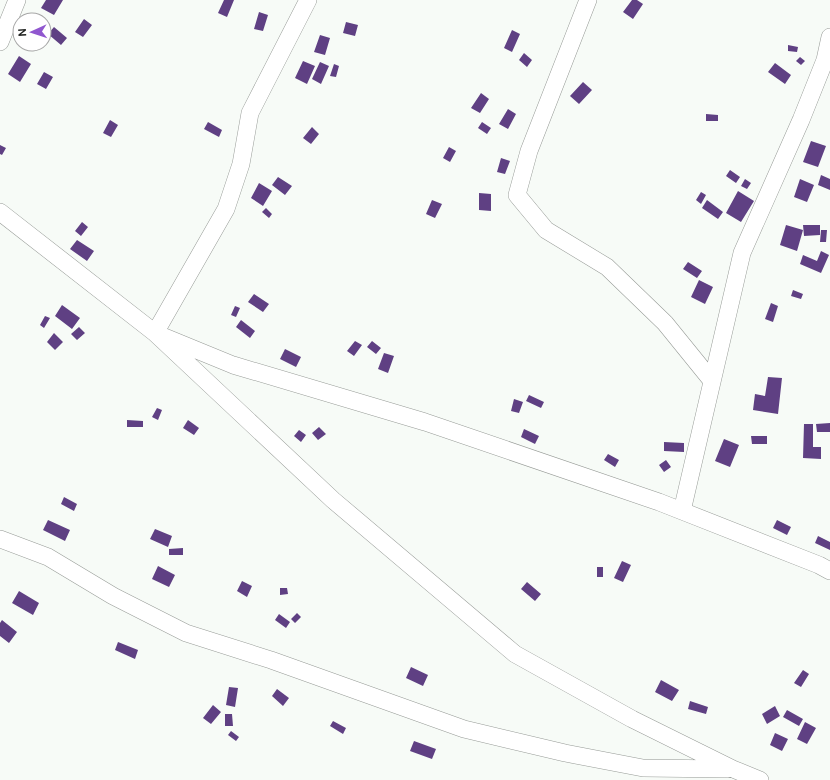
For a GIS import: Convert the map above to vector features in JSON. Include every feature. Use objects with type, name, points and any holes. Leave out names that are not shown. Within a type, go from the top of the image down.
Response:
[{"type":"street","points":[[0,42],[17,0]]},
{"type":"street","points":[[155,333],[226,209],[241,164],[250,113],[308,0]]},
{"type":"street","points":[[588,0],[529,152],[517,195],[546,230],[607,267],[665,323],[712,381]]},
{"type":"street","points":[[682,510],[742,253],[801,120],[825,60],[830,36]]},
{"type":"street","points":[[0,212],[155,333],[333,500],[516,654],[632,718],[733,769],[760,780]]},
{"type":"street","points":[[155,333],[233,365],[425,422],[682,510],[819,565],[830,571]]},
{"type":"street","points":[[0,539],[48,558],[114,596],[186,633],[271,660],[464,729],[565,753],[643,768],[733,769]]},
{"type":"building","points":[[46,0],[63,0],[54,15],[52,12],[48,12],[41,8]]},
{"type":"building","points":[[224,0],[234,0],[227,17],[218,13]]},
{"type":"building","points":[[632,0],[637,0],[643,4],[633,19],[623,12]]},
{"type":"building","points":[[259,12],[268,15],[263,31],[254,29]]},
{"type":"building","points":[[84,19],[92,25],[83,37],[75,32]]},
{"type":"building","points":[[346,22],[358,25],[355,36],[343,33]]},
{"type":"building","points":[[54,27],[67,38],[61,45],[52,37],[52,29]]},
{"type":"building","points":[[512,30],[520,34],[512,52],[504,48]]},
{"type":"building","points":[[320,35],[330,38],[325,55],[314,52]]},
{"type":"building","points":[[788,45],[798,47],[797,52],[788,51]]},
{"type":"building","points":[[524,53],[532,60],[527,67],[519,60]]},
{"type":"building","points":[[19,56],[31,64],[20,82],[8,74]]},
{"type":"building","points":[[800,57],[805,61],[801,65],[796,61]]},
{"type":"building","points":[[303,61],[315,66],[307,84],[295,78]]},
{"type":"building","points":[[320,62],[329,66],[321,84],[312,79]]},
{"type":"building","points":[[775,63],[791,75],[785,84],[768,72]]},
{"type":"building","points":[[334,64],[339,66],[336,77],[330,76]]},
{"type":"building","points":[[44,72],[53,77],[46,89],[37,84]]},
{"type":"building","points":[[583,82],[592,90],[579,104],[570,96]]},
{"type":"building","points":[[481,93],[489,99],[480,113],[471,108]]},
{"type":"building","points":[[508,109],[516,114],[508,129],[499,124]]},
{"type":"building","points":[[706,114],[718,115],[718,121],[706,121]]},
{"type":"building","points":[[110,120],[118,125],[111,137],[103,133]]},
{"type":"building","points":[[208,122],[222,130],[219,137],[204,129]]},
{"type":"building","points":[[482,122],[491,128],[487,134],[478,128]]},
{"type":"building","points":[[312,127],[319,134],[311,144],[303,138]]},
{"type":"building","points":[[811,141],[826,146],[818,167],[803,162]]},
{"type":"building","points":[[0,145],[6,148],[2,155],[0,154]]},
{"type":"building","points":[[449,147],[456,151],[450,162],[443,158]]},
{"type":"building","points":[[501,158],[510,161],[505,174],[497,172]]},
{"type":"building","points":[[730,170],[740,177],[736,183],[726,176]]},
{"type":"building","points":[[821,175],[830,179],[830,190],[818,185]]},
{"type":"building","points":[[278,177],[292,186],[285,195],[272,185]]},
{"type":"building","points":[[745,179],[751,183],[747,189],[741,186]]},
{"type":"building","points":[[800,179],[814,185],[807,202],[794,197]]},
{"type":"building","points":[[259,183],[272,191],[263,206],[251,198]]},
{"type":"building","points":[[738,191],[754,201],[741,222],[726,213]]},
{"type":"building","points":[[701,192],[706,195],[701,204],[696,200]]},
{"type":"building","points":[[479,193],[491,194],[491,211],[479,210]]},
{"type":"building","points":[[432,200],[442,204],[435,218],[426,214]]},
{"type":"building","points":[[707,200],[723,212],[718,219],[702,208]]},
{"type":"building","points":[[266,208],[272,214],[269,218],[262,212]]},
{"type":"building","points":[[82,222],[88,227],[81,236],[75,231]]},
{"type":"building","points":[[786,225],[803,230],[797,251],[780,245]]},
{"type":"building","points":[[803,225],[820,225],[820,235],[804,236]]},
{"type":"building","points":[[821,230],[827,230],[826,242],[820,242]]},
{"type":"building","points":[[77,240],[94,251],[87,261],[70,249]]},
{"type":"building","points":[[821,251],[829,255],[821,273],[800,264],[803,255],[817,261]]},
{"type":"building","points":[[688,262],[702,271],[697,278],[683,269]]},
{"type":"building","points":[[699,280],[713,287],[705,304],[691,297]]},
{"type":"building","points":[[793,290],[803,294],[801,299],[791,296]]},
{"type":"building","points":[[254,294],[269,304],[263,312],[248,302]]},
{"type":"building","points":[[771,303],[778,306],[773,322],[765,319]]},
{"type":"building","points":[[62,305],[80,318],[72,329],[55,316]]},
{"type":"building","points":[[235,306],[240,308],[236,317],[231,315]]},
{"type":"building","points":[[45,316],[50,318],[44,328],[40,325]]},
{"type":"building","points":[[241,320],[255,331],[250,338],[236,327]]},
{"type":"building","points":[[79,327],[85,333],[77,340],[71,334]]},
{"type":"building","points":[[54,333],[63,342],[55,350],[47,342]]},
{"type":"building","points":[[355,341],[362,345],[354,356],[347,351]]},
{"type":"building","points":[[372,341],[381,348],[376,354],[367,347]]},
{"type":"building","points":[[285,349],[301,357],[296,367],[280,359]]},
{"type":"building","points":[[384,353],[394,356],[388,373],[378,369]]},
{"type":"building","points":[[768,377],[782,378],[778,414],[753,410],[755,394],[765,396]]},
{"type":"building","points":[[529,395],[544,402],[541,408],[526,401]]},
{"type":"building","points":[[514,399],[523,402],[519,413],[511,411]]},
{"type":"building","points":[[157,408],[162,410],[158,420],[152,417]]},
{"type":"building","points":[[127,420],[143,421],[143,427],[127,427]]},
{"type":"building","points":[[188,420],[199,428],[194,435],[183,428]]},
{"type":"building","points":[[830,423],[830,432],[817,432],[816,424]]},
{"type":"building","points":[[804,424],[813,424],[813,447],[821,447],[821,459],[803,458]]},
{"type":"building","points":[[319,427],[326,434],[318,440],[312,433]]},
{"type":"building","points":[[524,429],[539,436],[535,444],[521,437]]},
{"type":"building","points":[[299,430],[306,435],[301,442],[294,436]]},
{"type":"building","points":[[751,436],[767,436],[767,444],[752,444]]},
{"type":"building","points":[[724,439],[739,445],[730,467],[715,461]]},
{"type":"building","points":[[664,442],[684,443],[684,452],[664,451]]},
{"type":"building","points":[[608,454],[619,460],[615,467],[604,460]]},
{"type":"building","points":[[666,460],[671,467],[664,472],[659,465]]},
{"type":"building","points":[[64,497],[77,504],[74,511],[61,504]]},
{"type":"building","points":[[48,520],[70,530],[65,541],[43,530]]},
{"type":"building","points":[[777,520],[791,527],[787,535],[773,528]]},
{"type":"building","points":[[155,529],[172,536],[168,547],[150,539]]},
{"type":"building","points":[[818,536],[830,542],[830,550],[815,543]]},
{"type":"building","points":[[183,548],[183,555],[169,555],[169,549]]},
{"type":"building","points":[[622,561],[631,565],[623,582],[614,578]]},
{"type":"building","points":[[158,566],[175,575],[169,587],[152,579]]},
{"type":"building","points":[[597,567],[603,567],[603,577],[597,577]]},
{"type":"building","points":[[242,581],[252,586],[247,597],[237,591]]},
{"type":"building","points":[[527,582],[541,594],[535,601],[521,589]]},
{"type":"building","points":[[280,588],[287,588],[288,594],[280,595]]},
{"type":"building","points":[[19,591],[39,603],[33,615],[12,603]]},
{"type":"building","points":[[297,613],[301,617],[295,623],[291,619]]},
{"type":"building","points":[[279,614],[290,622],[286,628],[275,620]]},
{"type":"building","points":[[2,620],[17,632],[9,643],[0,636],[0,623]]},
{"type":"building","points":[[118,642],[138,650],[135,659],[115,650]]},
{"type":"building","points":[[411,667],[428,675],[423,686],[406,678]]},
{"type":"building","points":[[803,670],[809,674],[801,687],[794,683]]},
{"type":"building","points":[[661,680],[679,690],[672,701],[655,692]]},
{"type":"building","points":[[229,687],[238,688],[235,707],[226,705]]},
{"type":"building","points":[[277,689],[289,698],[283,706],[272,696]]},
{"type":"building","points":[[690,701],[708,707],[706,714],[688,709]]},
{"type":"building","points":[[213,705],[221,712],[211,724],[203,718]]},
{"type":"building","points":[[775,706],[780,716],[767,724],[762,714]]},
{"type":"building","points":[[787,710],[803,719],[799,726],[783,717]]},
{"type":"building","points":[[225,714],[232,714],[233,726],[225,726]]},
{"type":"building","points":[[333,721],[346,728],[343,734],[330,726]]},
{"type":"building","points":[[805,722],[816,728],[807,744],[797,739]]},
{"type":"building","points":[[231,731],[239,737],[236,741],[228,735]]},
{"type":"building","points":[[775,733],[788,739],[782,751],[770,745]]},
{"type":"building","points":[[414,741],[436,749],[432,759],[410,751]]}]
